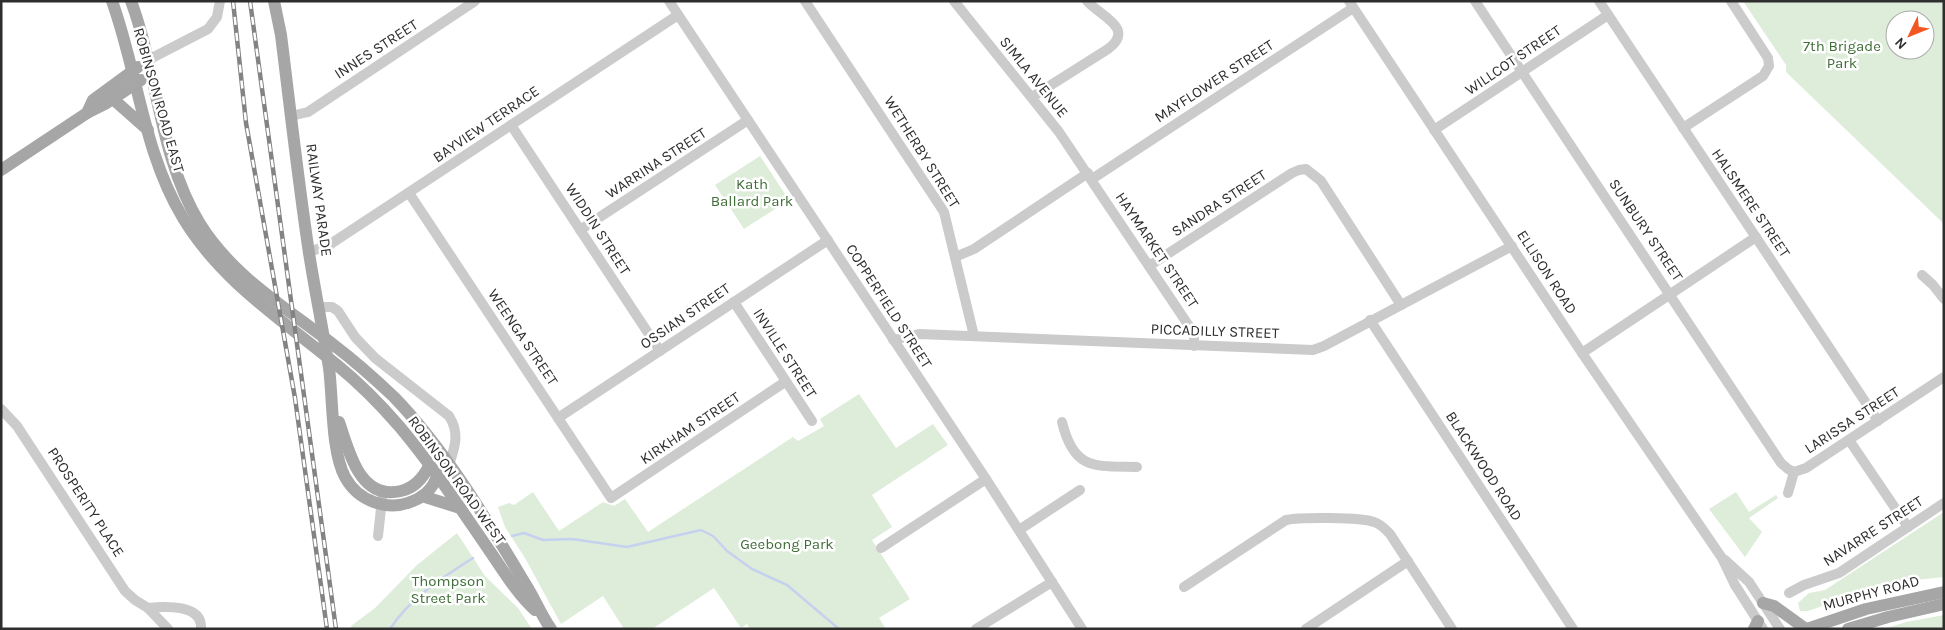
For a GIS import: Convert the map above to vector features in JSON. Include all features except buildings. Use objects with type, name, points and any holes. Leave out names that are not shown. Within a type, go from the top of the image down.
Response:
[{"type":"main road","name":"ROBINSON ROAD EAST","points":[[112,1],[165,184],[183,218],[216,263],[252,299],[338,365]]},
{"type":"main road","name":"ROBINSON ROAD EAST","points":[[131,1],[152,74],[172,157],[192,209],[218,248],[250,281],[335,345]]},
{"type":"main road","name":"RAILWAY PARADE","points":[[274,1],[280,29],[309,252],[320,307],[336,439],[342,471],[358,493],[371,502],[402,505],[422,496]]},
{"type":"main road","points":[[87,113],[94,100],[148,60]]},
{"type":"main road","points":[[1,170],[87,113],[152,74]]},
{"type":"main road","points":[[113,99],[148,130]]},
{"type":"main road","name":"ROBINSON ROAD WEST","points":[[335,345],[394,398],[437,448],[511,559],[548,624]]},
{"type":"main road","name":"ROBINSON ROAD WEST","points":[[338,365],[389,415],[460,508],[516,588],[548,624]]},
{"type":"main road","name":"RAILWAY PARADE","points":[[333,404],[358,473],[371,486],[384,490]]},
{"type":"main road","points":[[422,496],[432,487],[437,477],[437,448]]},
{"type":"main road","points":[[384,490],[395,492],[411,487],[423,477],[429,466]]},
{"type":"main road","points":[[422,496],[460,508]]},
{"type":"main road","name":"MURPHY ROAD","points":[[1807,629],[1866,609],[1944,592]]},
{"type":"main road","points":[[1763,603],[1774,606],[1807,629]]},
{"type":"main road","name":"MURPHY ROAD","points":[[1848,629],[1897,614],[1944,604]]},
{"type":"street","points":[[148,60],[203,32],[217,18],[220,1]]},
{"type":"street","name":"INNES STREET","points":[[291,116],[308,112],[475,1]]},
{"type":"street","name":"COPPERFIELD STREET","points":[[669,1],[986,479],[1082,629]]},
{"type":"street","name":"WETHERBY STREET","points":[[805,1],[942,208],[947,219],[974,336]]},
{"type":"street","name":"SIMLA AVENUE","points":[[954,1],[1032,97],[1090,176]]},
{"type":"street","points":[[1032,97],[1112,46],[1117,40],[1116,26],[1087,1]]},
{"type":"street","name":"SUNBURY STREET","points":[[1475,1],[1781,463],[1794,472]]},
{"type":"street","name":"HALSMERE STREET","points":[[1599,1],[1878,421]]},
{"type":"street","points":[[1684,128],[1763,76],[1769,66],[1768,58],[1731,1]]},
{"type":"street","name":"MAYFLOWER STREET","points":[[955,257],[974,249],[1090,176],[1351,4]]},
{"type":"street","name":"ELLISON ROAD","points":[[1351,4],[1582,353],[1722,558],[1734,585],[1758,626]]},
{"type":"street","name":"BAYVIEW TERRACE","points":[[309,252],[329,245],[678,15]]},
{"type":"street","name":"WILLCOT STREET","points":[[1434,130],[1608,15]]},
{"type":"street","name":"WARRINA STREET","points":[[580,230],[748,120]]},
{"type":"street","name":"WIDDIN STREET","points":[[511,125],[660,351]]},
{"type":"street","name":"SANDRA STREET","points":[[1150,266],[1292,173],[1308,165],[1321,181],[1401,305]]},
{"type":"street","name":"HAYMARKET STREET","points":[[1090,176],[1191,329],[1194,336],[1194,346]]},
{"type":"street","name":"WEENGA STREET","points":[[409,193],[611,498]]},
{"type":"street","points":[[1582,353],[1756,237]]},
{"type":"street","name":"OSSIAN STREET","points":[[558,418],[828,240]]},
{"type":"street","name":"PICCADILLY STREET","points":[[893,340],[918,334],[1312,350],[1324,346],[1512,246]]},
{"type":"street","points":[[1922,275],[1934,285],[1944,299]]},
{"type":"street","name":"INVILLE STREET","points":[[734,302],[812,421]]},
{"type":"street","name":"ROBINSON ROAD WEST","points":[[320,307],[332,307],[338,311],[355,337],[380,363],[449,416],[457,437],[449,465]]},
{"type":"street","name":"BLACKWOOD ROAD","points":[[1370,320],[1573,629]]},
{"type":"street","name":"LARISSA STREET","points":[[1788,493],[1794,472],[1806,468],[1944,377]]},
{"type":"street","name":"KIRKHAM STREET","points":[[611,498],[785,382]]},
{"type":"street","name":"PROSPERITY PLACE","points":[[1,409],[17,426],[126,591],[135,600],[148,608],[168,629]]},
{"type":"street","points":[[1062,422],[1072,446],[1085,462],[1100,466],[1137,467]]},
{"type":"street","points":[[1849,440],[1908,527]]},
{"type":"street","points":[[880,548],[986,479]]},
{"type":"street","points":[[378,536],[384,490]]},
{"type":"street","points":[[1019,530],[1080,490]]},
{"type":"street","name":"NAVARRE STREET","points":[[1789,593],[1804,585],[1839,573],[1944,503]]},
{"type":"street","points":[[1184,587],[1280,522],[1293,518],[1374,522],[1390,534],[1452,629]]},
{"type":"street","name":"ELLISON ROAD","points":[[1722,558],[1749,582],[1780,629]]},
{"type":"street","points":[[1306,629],[1408,561]]},
{"type":"street","points":[[976,629],[1052,582]]},
{"type":"street","points":[[148,608],[159,607],[189,610],[198,617],[201,629]]},
{"type":"green space","name":"7th Brigade Park","points":[[1743,1],[1944,1],[1944,224],[1786,72],[1786,65]]},
{"type":"green space","name":"Kath Ballard Park","points":[[760,156],[789,200],[744,229],[715,185]]},
{"type":"green space","name":"Geebong Park","points":[[859,394],[896,448],[933,424],[948,445],[872,495],[892,527],[872,540],[910,599],[879,618],[886,629],[750,629],[747,624],[741,628],[714,588],[652,629],[624,629],[603,596],[561,624],[525,558],[505,527],[498,507],[509,503],[514,505],[533,492],[559,531],[603,502],[614,506],[625,499],[648,532],[793,437],[798,441],[824,426],[820,419]]},
{"type":"green space","points":[[1736,492],[1749,512],[1776,495],[1778,498],[1749,518],[1762,532],[1745,557],[1709,509]]},
{"type":"green space","points":[[1944,512],[1944,577],[1888,583],[1808,611],[1800,611],[1798,603],[1809,593],[1825,590]]},
{"type":"green space","name":"Thompson Street Park","points":[[457,533],[485,576],[518,608],[532,629],[352,629],[351,626],[375,608],[417,565]]},
{"type":"green space","points":[[1944,615],[1944,629],[1884,629],[1906,622]]},
{"type":"waterway","points":[[512,536],[524,533],[543,540],[572,539],[627,547],[701,530],[713,536],[727,551],[752,569],[787,585],[839,629]]},
{"type":"waterway","points":[[390,629],[417,598],[473,558]]},
{"type":"railway","points":[[233,1],[246,123],[295,398],[327,629]]},
{"type":"railway","points":[[250,1],[336,629]]}]
